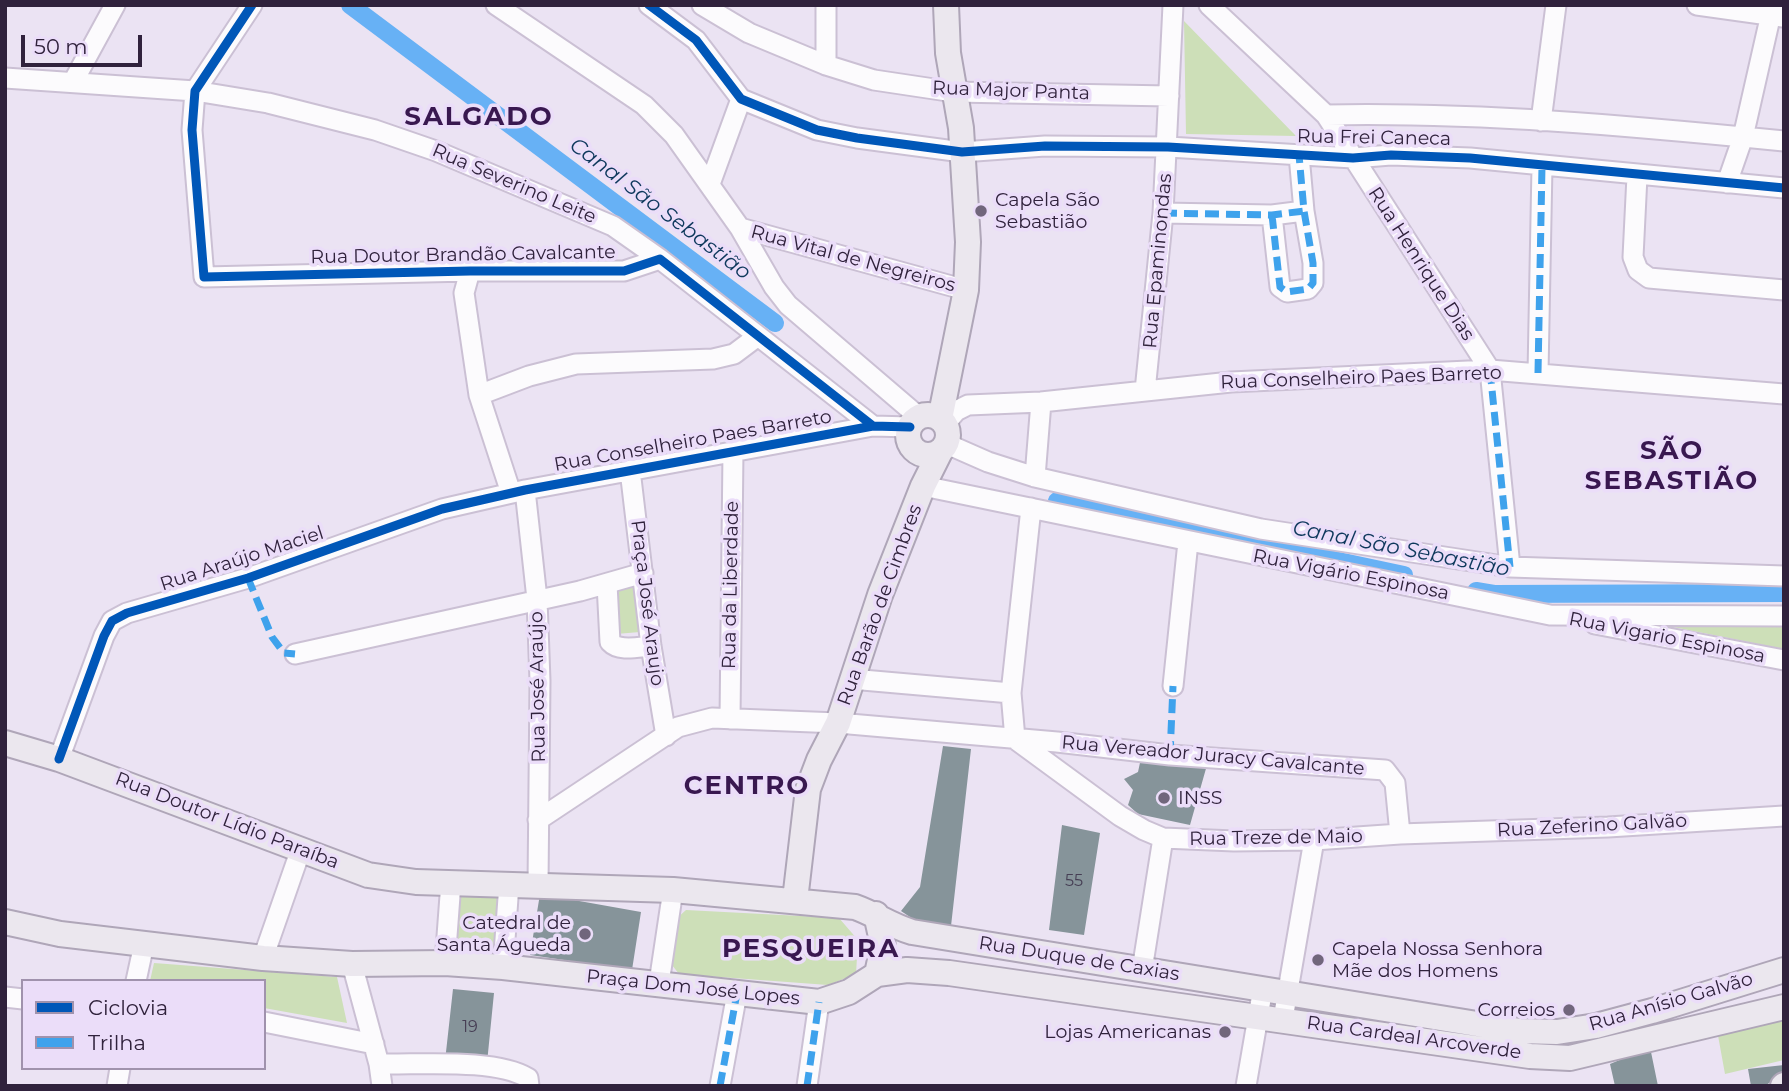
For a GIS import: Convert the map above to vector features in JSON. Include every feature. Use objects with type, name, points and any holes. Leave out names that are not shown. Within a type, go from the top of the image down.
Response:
[{"type":"main road","points":[[931,433],[966,290],[968,242],[962,152],[948,53],[946,5]]},
{"type":"main road","name":"Rua Barão de Cimbres","points":[[795,900],[808,789],[818,760],[838,723],[880,595],[923,486],[931,433]]},
{"type":"main road","name":"Rua Doutor Lídio Paraíba","points":[[5,743],[59,759],[368,875],[416,882],[509,884]]},
{"type":"main road","points":[[509,884],[673,890],[855,907],[876,914],[883,946],[877,974]]},
{"type":"main road","name":"Rua Duque de Caxias","points":[[876,914],[897,928],[912,932],[1275,990]]},
{"type":"main road","name":"Praça Dom José Lopes","points":[[5,922],[60,934],[263,958],[352,964],[445,963],[503,967],[819,1002],[849,992],[877,974]]},
{"type":"main road","name":"Rua Duque de Caxias","points":[[877,974],[907,970],[949,973],[1258,1016]]},
{"type":"main road","name":"Rua Anísio Galvão","points":[[1558,1032],[1596,1026],[1652,1011],[1784,970]]},
{"type":"main road","name":"Rua Cardeal Arcoverde","points":[[1275,990],[1520,1031],[1558,1032]]},
{"type":"main road","name":"Rua Anísio Galvão","points":[[1570,1058],[1784,1007]]},
{"type":"main road","name":"Rua Cardeal Arcoverde","points":[[1258,1016],[1530,1056],[1570,1058]]},
{"type":"street","points":[[73,82],[115,5]]},
{"type":"street","points":[[195,91],[252,5]]},
{"type":"street","points":[[496,5],[644,104],[674,135],[710,184],[788,305],[931,433]]},
{"type":"street","points":[[649,5],[696,40],[741,99],[817,130],[962,152]]},
{"type":"street","name":"Rua Major Panta","points":[[702,5],[749,33],[827,65],[874,80],[954,92],[1169,96]]},
{"type":"street","points":[[826,5],[827,65]]},
{"type":"street","name":"Rua Epaminondas","points":[[1145,391],[1168,147],[1173,5]]},
{"type":"street","name":"Rua Henrique Dias","points":[[1209,5],[1326,115],[1490,370]]},
{"type":"street","points":[[1541,121],[1556,5]]},
{"type":"street","points":[[1698,5],[1776,13],[1743,137],[1727,183]]},
{"type":"street","name":"Rua Severino Leite","points":[[5,78],[195,91],[268,103],[374,130],[436,151],[613,226],[660,259]]},
{"type":"street","name":"Rua Doutor Brandão Cavalcante","points":[[195,91],[192,130],[204,277],[470,271],[624,271],[660,259]]},
{"type":"street","points":[[710,184],[741,99]]},
{"type":"street","name":"Rua Frei Caneca","points":[[1326,115],[1369,114],[1541,121],[1784,141]]},
{"type":"street","name":"Rua Frei Caneca","points":[[962,152],[1045,146],[1168,147],[1353,158],[1391,155],[1470,158],[1784,188]]},
{"type":"street","points":[[1272,215],[1280,287],[1287,292],[1303,291],[1312,286],[1314,276],[1299,155]]},
{"type":"street","points":[[1538,373],[1542,166]]},
{"type":"street","points":[[1637,176],[1633,257],[1638,270],[1649,278],[1784,290]]},
{"type":"street","points":[[1163,213],[1272,215],[1304,211]]},
{"type":"street","name":"Rua Vital de Negreiros","points":[[740,228],[966,290]]},
{"type":"street","points":[[660,259],[873,426]]},
{"type":"street","name":"Rua José Araújo","points":[[470,271],[464,293],[480,395],[518,491],[537,600],[540,681],[538,885]]},
{"type":"street","points":[[480,395],[529,376],[576,364],[713,359],[734,354],[758,336]]},
{"type":"street","points":[[1490,370],[1510,567]]},
{"type":"street","name":"Rua Conselheiro Paes Barreto","points":[[518,491],[873,426],[931,433],[956,411],[968,405],[1041,402],[1231,382],[1490,370],[1784,394]]},
{"type":"street","points":[[1035,477],[1041,402]]},
{"type":"street","name":"Rua Vigário Espinosa","points":[[931,433],[988,461],[1035,477],[1261,528],[1510,567],[1784,576]]},
{"type":"street","name":"Rua da Liberdade","points":[[730,719],[733,451]]},
{"type":"street","name":"Praça José Araujo","points":[[630,470],[650,646],[666,736]]},
{"type":"street","name":"Rua Vigário Espinosa","points":[[923,486],[1550,615],[1784,616]]},
{"type":"street","name":"Rua Araújo Maciel","points":[[59,759],[104,636],[113,621],[127,613],[248,578],[442,509],[518,491]]},
{"type":"street","points":[[1015,739],[1011,692],[1031,509]]},
{"type":"street","points":[[1173,686],[1188,542]]},
{"type":"street","points":[[295,654],[607,584],[643,573]]},
{"type":"street","points":[[607,584],[610,642],[620,648],[650,646]]},
{"type":"street","name":"Rua Vigario Espinosa","points":[[1550,615],[1784,660]]},
{"type":"street","points":[[851,679],[1011,692]]},
{"type":"street","name":"Rua Vereador Juracy Cavalcante","points":[[538,820],[678,727],[712,718],[838,723],[1170,755],[1385,770],[1395,783],[1400,834]]},
{"type":"street","name":"Rua Treze de Maio","points":[[1015,739],[1120,816],[1163,838],[1314,840],[1400,834]]},
{"type":"street","name":"Rua Zeferino Galvão","points":[[1400,834],[1608,827],[1784,816]]},
{"type":"street","points":[[1142,970],[1163,838]]},
{"type":"street","points":[[1246,1086],[1258,1016],[1275,990],[1314,840]]},
{"type":"street","points":[[263,958],[301,849]]},
{"type":"street","points":[[445,963],[452,883]]},
{"type":"street","points":[[503,967],[509,884]]},
{"type":"street","points":[[659,983],[673,890]]},
{"type":"street","points":[[136,979],[144,944]]},
{"type":"street","points":[[352,964],[379,1064],[382,1086]]},
{"type":"street","points":[[1275,990],[1283,1019]]},
{"type":"street","points":[[720,1086],[737,993]]},
{"type":"street","points":[[807,1086],[819,1002]]},
{"type":"street","points":[[266,1022],[374,1044]]},
{"type":"street","points":[[379,1064],[491,1066],[509,1069],[529,1082]]},
{"type":"green space","points":[[1184,21],[1296,136],[1186,134]]},
{"type":"green space","points":[[637,587],[640,632],[616,634],[610,590]]},
{"type":"green space","points":[[1658,624],[1784,624],[1784,649]]},
{"type":"green space","points":[[459,893],[501,893],[497,951],[455,946]]},
{"type":"green space","points":[[686,910],[839,918],[858,940],[856,974],[828,985],[679,974],[672,965],[675,920]]},
{"type":"green space","points":[[154,963],[337,977],[347,1023],[266,1008],[266,979],[150,979]]},
{"type":"green space","points":[[1784,1015],[1784,1060],[1725,1074],[1717,1030]]},
{"type":"building","points":[[943,746],[971,749],[951,926],[919,923],[901,911],[920,887]]},
{"type":"building","name":"INSS","points":[[1141,758],[1207,765],[1190,825],[1138,814],[1128,805],[1133,790],[1124,779],[1138,772]]},
{"type":"building","points":[[1062,825],[1100,833],[1084,935],[1049,930]]},
{"type":"building","name":"Catedral de Santa Águeda","points":[[540,894],[641,912],[632,970],[530,955]]},
{"type":"building","points":[[453,989],[494,993],[487,1063],[445,1061]]},
{"type":"building","points":[[1651,1052],[1658,1086],[1615,1086],[1610,1064],[1634,1054]]},
{"type":"building","points":[[1784,1065],[1784,1072],[1765,1086],[1751,1086],[1748,1069]]},
{"type":"waterway","name":"Canal São Sebastião","points":[[350,5],[775,323]]},
{"type":"waterway","name":"Canal São Sebastião","points":[[1057,501],[1404,575]]},
{"type":"waterway","name":"Canal São Sebastião","points":[[1476,591],[1494,594],[1784,593]]},
{"type":"marked path","points":[[1272,215],[1280,287],[1287,292],[1308,289],[1313,283],[1313,263],[1304,211],[1299,155]]},
{"type":"marked path","points":[[1538,373],[1542,166]]},
{"type":"marked path","points":[[1163,213],[1272,215],[1304,211]]},
{"type":"marked path","points":[[1490,370],[1510,567]]},
{"type":"marked path","points":[[248,578],[272,637],[284,653],[295,654]]},
{"type":"marked path","points":[[1170,755],[1173,686]]},
{"type":"marked path","points":[[720,1086],[737,993]]},
{"type":"marked path","points":[[807,1086],[819,1002]]},
{"type":"cycle path","points":[[252,5],[195,91],[192,130],[204,277],[470,271],[624,271],[660,259],[873,426]]},
{"type":"cycle path","points":[[649,5],[696,40],[741,99],[817,130],[857,138],[962,152],[1045,146],[1168,147],[1353,158],[1391,155],[1470,158],[1784,188]]},
{"type":"cycle path","points":[[59,759],[104,636],[112,621],[127,613],[248,578],[442,509],[525,490],[873,426],[910,427]]},
{"type":"place","name":"Capela São Sebastião","points":[[981,211]]},
{"type":"place","name":"INSS","points":[[1164,798]]},
{"type":"place","name":"Catedral de Santa Águeda","points":[[585,934]]},
{"type":"place","name":"Capela Nossa Senhora Mãe dos Homens","points":[[1318,960]]},
{"type":"place","name":"Correios","points":[[1569,1010]]},
{"type":"place","name":"Lojas Americanas","points":[[1225,1032]]},
{"type":"district","name":"SALGADO","points":[[479,117]]},
{"type":"district","name":"SÃO SEBASTIÃO","points":[[1672,466]]},
{"type":"district","name":"CENTRO","points":[[747,786]]},
{"type":"district","name":"PESQUEIRA","points":[[811,949]]}]
